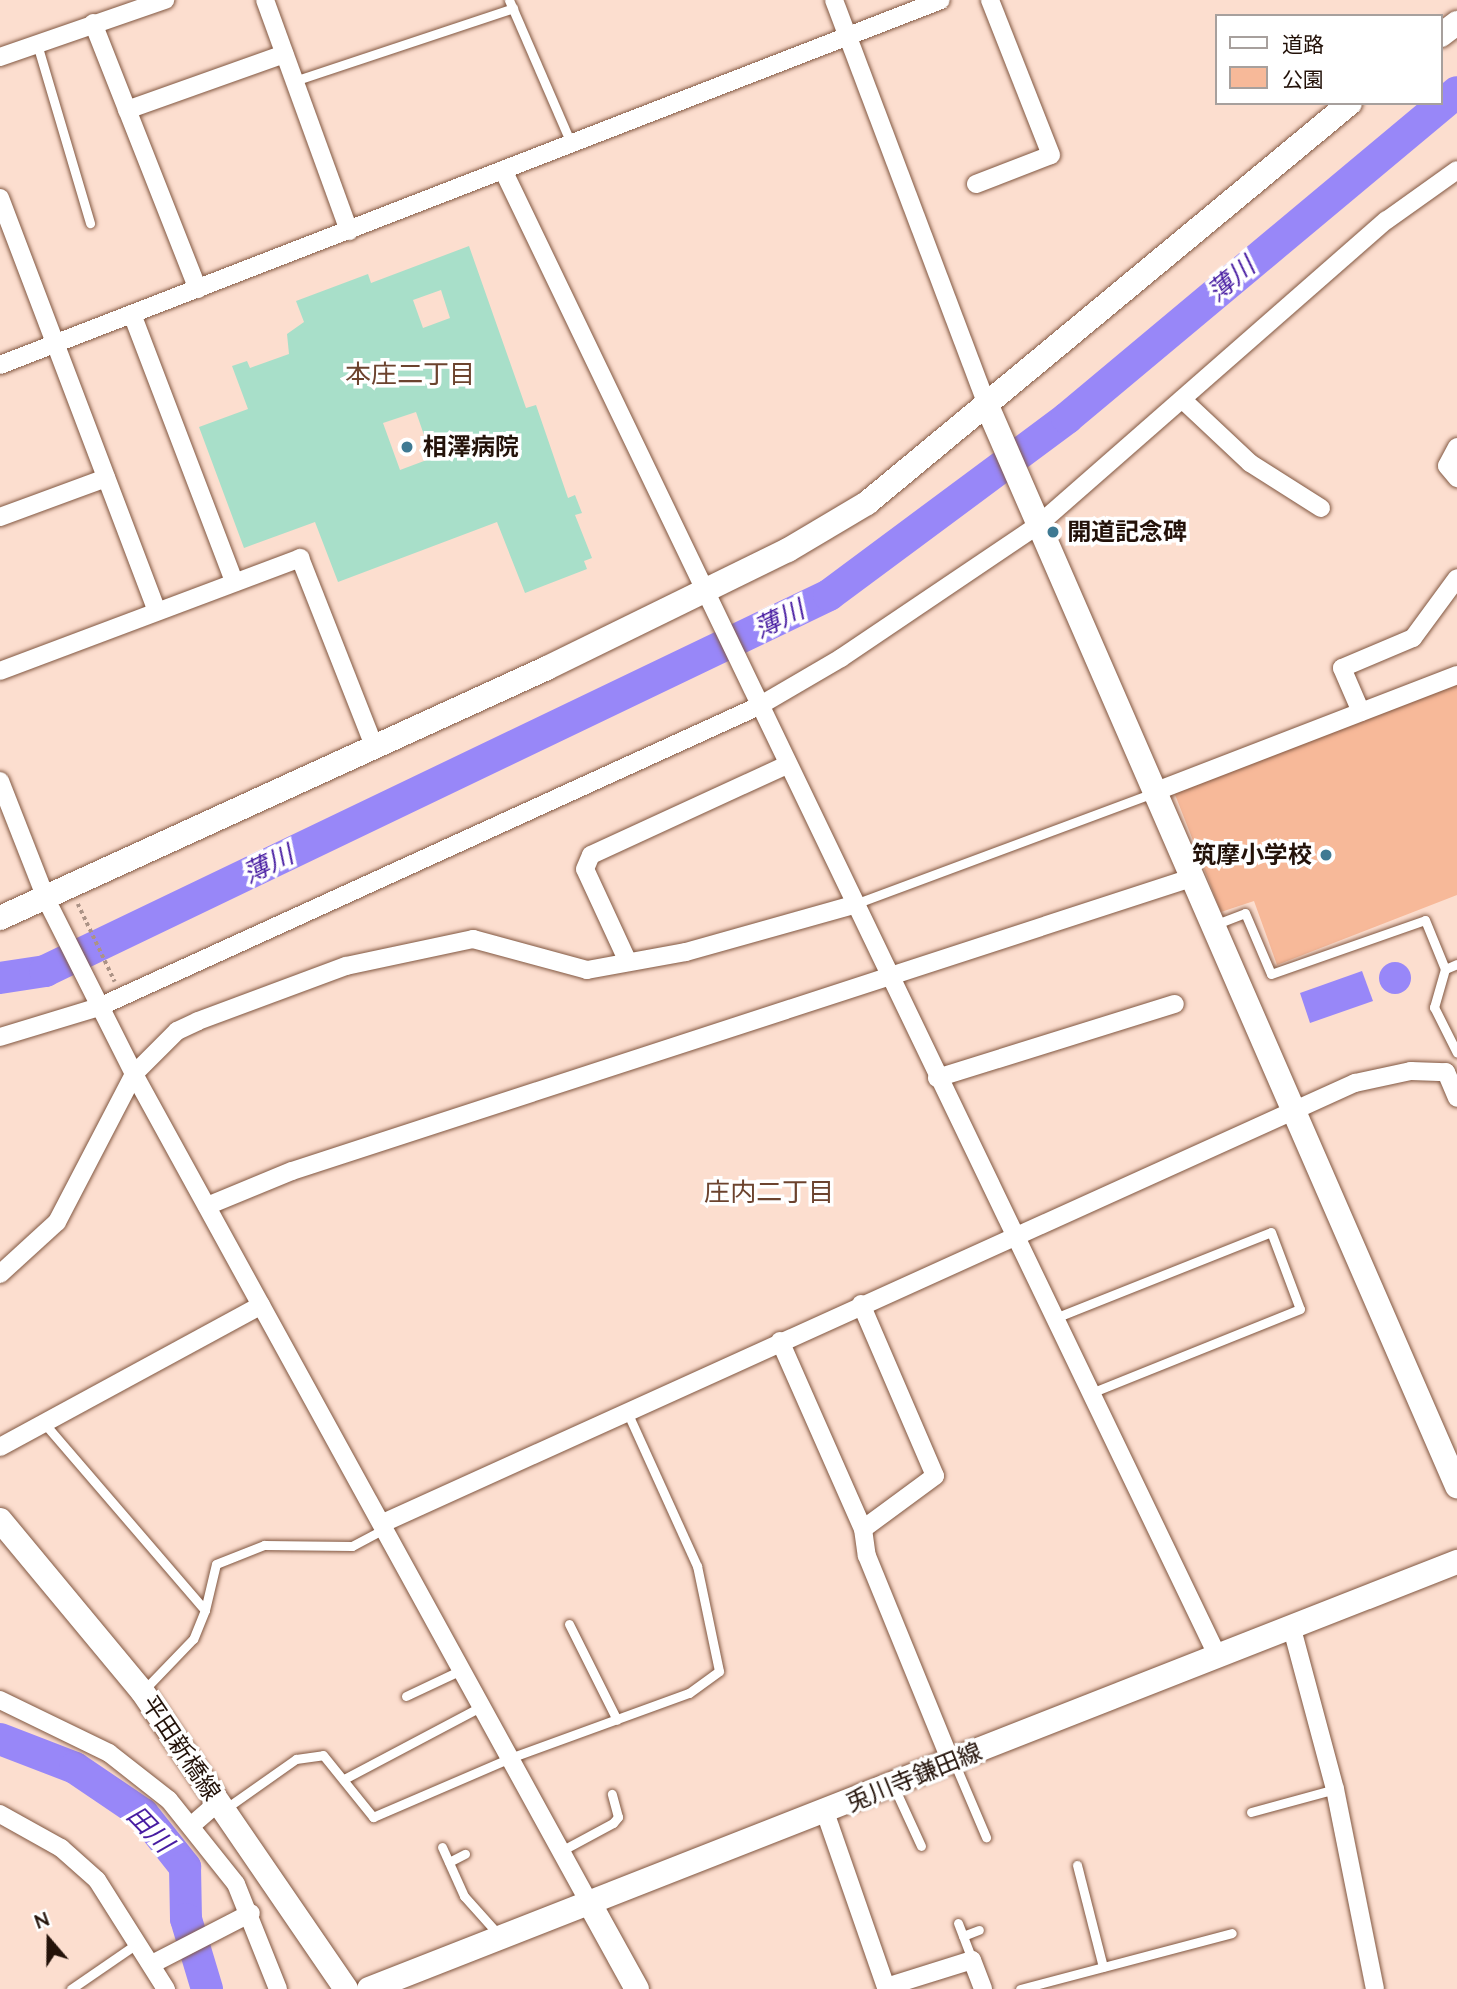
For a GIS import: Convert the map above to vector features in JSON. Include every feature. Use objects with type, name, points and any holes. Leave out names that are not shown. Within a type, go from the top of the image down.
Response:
[{"type":"street","points":[[0,57],[93,23],[120,7],[165,0]]},
{"type":"street","points":[[265,0],[349,231]]},
{"type":"street","points":[[834,0],[991,414],[1457,1486]]},
{"type":"street","points":[[0,365],[941,0]]},
{"type":"street","points":[[976,184],[1051,155],[990,0]]},
{"type":"street","points":[[93,23],[198,289]]},
{"type":"street","points":[[127,110],[284,54]]},
{"type":"street","points":[[0,919],[51,908],[375,748],[707,596],[867,503],[991,414],[1206,218],[1347,105]]},
{"type":"street","points":[[503,170],[886,975],[1016,1236],[1217,1655]]},
{"type":"street","points":[[0,1037],[97,1002],[757,701],[1036,521],[1184,401],[1387,220],[1457,170]]},
{"type":"street","points":[[0,198],[156,611]]},
{"type":"street","points":[[132,314],[234,581]]},
{"type":"street","points":[[1184,401],[1250,463],[1321,508]]},
{"type":"street","points":[[1457,447],[1447,466],[1457,478]]},
{"type":"street","points":[[0,517],[106,478]]},
{"type":"street","points":[[0,671],[300,558],[375,748]]},
{"type":"street","points":[[1361,712],[1342,667],[1413,638],[1457,578]]},
{"type":"street","points":[[1154,792],[1457,675]]},
{"type":"street","points":[[628,962],[585,869],[590,855],[787,765]]},
{"type":"street","points":[[0,781],[51,908],[134,1074],[385,1526],[637,1989]]},
{"type":"street","points":[[207,1206],[292,1171],[886,975],[1191,878]]},
{"type":"street","points":[[0,1274],[57,1222],[134,1074],[177,1031],[346,966],[473,939],[559,966],[587,970],[853,905]]},
{"type":"street","points":[[937,1078],[1175,1004]]},
{"type":"street","points":[[385,1526],[861,1304],[1355,1083],[1411,1071],[1446,1072],[1457,1098]]},
{"type":"street","points":[[861,1304],[935,1476],[863,1529]]},
{"type":"street","points":[[0,1447],[261,1305]]},
{"type":"street","points":[[780,1341],[863,1529],[867,1556],[952,1762]]},
{"type":"street","name":"平田新橋線","points":[[0,1520],[142,1691],[346,1989]]},
{"type":"street","name":"兎川寺鎌田線","points":[[369,1989],[1457,1562]]},
{"type":"street","points":[[1292,1625],[1335,1789],[1376,1989]]},
{"type":"street","points":[[0,1700],[108,1753],[192,1825],[220,1857],[248,1914],[278,1989]]},
{"type":"street","points":[[192,1825],[220,1806]]},
{"type":"street","points":[[825,1812],[886,1987],[972,1960],[983,1989]]},
{"type":"street","points":[[0,1814],[36,1831],[97,1880],[158,1961],[166,1989]]},
{"type":"street","points":[[158,1961],[248,1914]]},
{"type":"lane","points":[[294,81],[511,4],[571,143]]},
{"type":"lane","points":[[37,44],[90,223]]},
{"type":"lane","points":[[853,905],[1154,792]]},
{"type":"lane","points":[[1213,925],[1245,913],[1271,974],[1425,920],[1446,969],[1434,1007],[1457,1053]]},
{"type":"lane","points":[[1446,969],[1457,964]]},
{"type":"lane","points":[[1055,1318],[1271,1232],[1300,1309],[1091,1393]]},
{"type":"lane","points":[[220,1806],[296,1759],[323,1755],[346,1778],[373,1817],[510,1758],[689,1693],[719,1671],[697,1566],[627,1412]]},
{"type":"lane","points":[[43,1422],[205,1610]]},
{"type":"lane","points":[[142,1691],[193,1639],[205,1610],[216,1564],[264,1545],[352,1546],[385,1526]]},
{"type":"lane","points":[[569,1624],[617,1720]]},
{"type":"lane","points":[[405,1696],[463,1669]]},
{"type":"lane","points":[[346,1778],[482,1706]]},
{"type":"lane","points":[[952,1762],[986,1838]]},
{"type":"lane","points":[[893,1785],[921,1846]]},
{"type":"lane","points":[[1251,1812],[1335,1789]]},
{"type":"lane","points":[[561,1851],[613,1823],[618,1817],[612,1794]]},
{"type":"lane","points":[[442,1847],[464,1896],[502,1938]]},
{"type":"lane","points":[[449,1862],[465,1854]]},
{"type":"lane","points":[[1076,1865],[1103,1967]]},
{"type":"lane","points":[[958,1923],[972,1960]]},
{"type":"lane","points":[[963,1936],[979,1930]]},
{"type":"lane","points":[[1020,1989],[1232,1933]]},
{"type":"lane","points":[[71,1989],[141,1941]]},
{"type":"path","points":[[77,902],[117,988]]},
{"type":"green space","name":"筑摩小学校","points":[[1457,684],[1457,895],[1277,965],[1254,901],[1221,912],[1174,792]]},
{"type":"shaded area","points":[[1395,962],[1406,967],[1411,978],[1406,989],[1395,994],[1384,989],[1379,978],[1384,967]]},
{"type":"shaded area","points":[[1362,971],[1373,1001],[1310,1023],[1300,993]]},
{"type":"building","points":[[469,246],[526,408],[536,405],[568,498],[575,495],[582,513],[575,515],[592,558],[584,561],[587,569],[525,593],[497,522],[338,582],[315,522],[244,548],[199,427],[248,409],[232,366],[247,361],[250,368],[289,354],[287,334],[304,322],[296,301],[368,274],[371,283]],"holes":[[[441,290],[450,318],[423,328],[413,300]],[[416,412],[432,458],[400,470],[383,423]]]},
{"type":"waterway","name":"薄川","points":[[1443,104],[1457,92]]},
{"type":"waterway","name":"薄川","points":[[0,978],[45,971],[829,595],[1067,418],[1441,105]]},
{"type":"waterway","name":"田川","points":[[0,1739],[75,1768],[143,1814],[185,1867],[186,1919],[207,1989]]},
{"type":"place","name":"相澤病院","points":[[407,447]]},
{"type":"place","name":"開道記念碑","points":[[1053,532]]},
{"type":"place","name":"筑摩小学校","points":[[1326,855]]},
{"type":"district","name":"本庄二丁目","points":[[410,374]]},
{"type":"district","name":"庄内二丁目","points":[[769,1192]]}]
